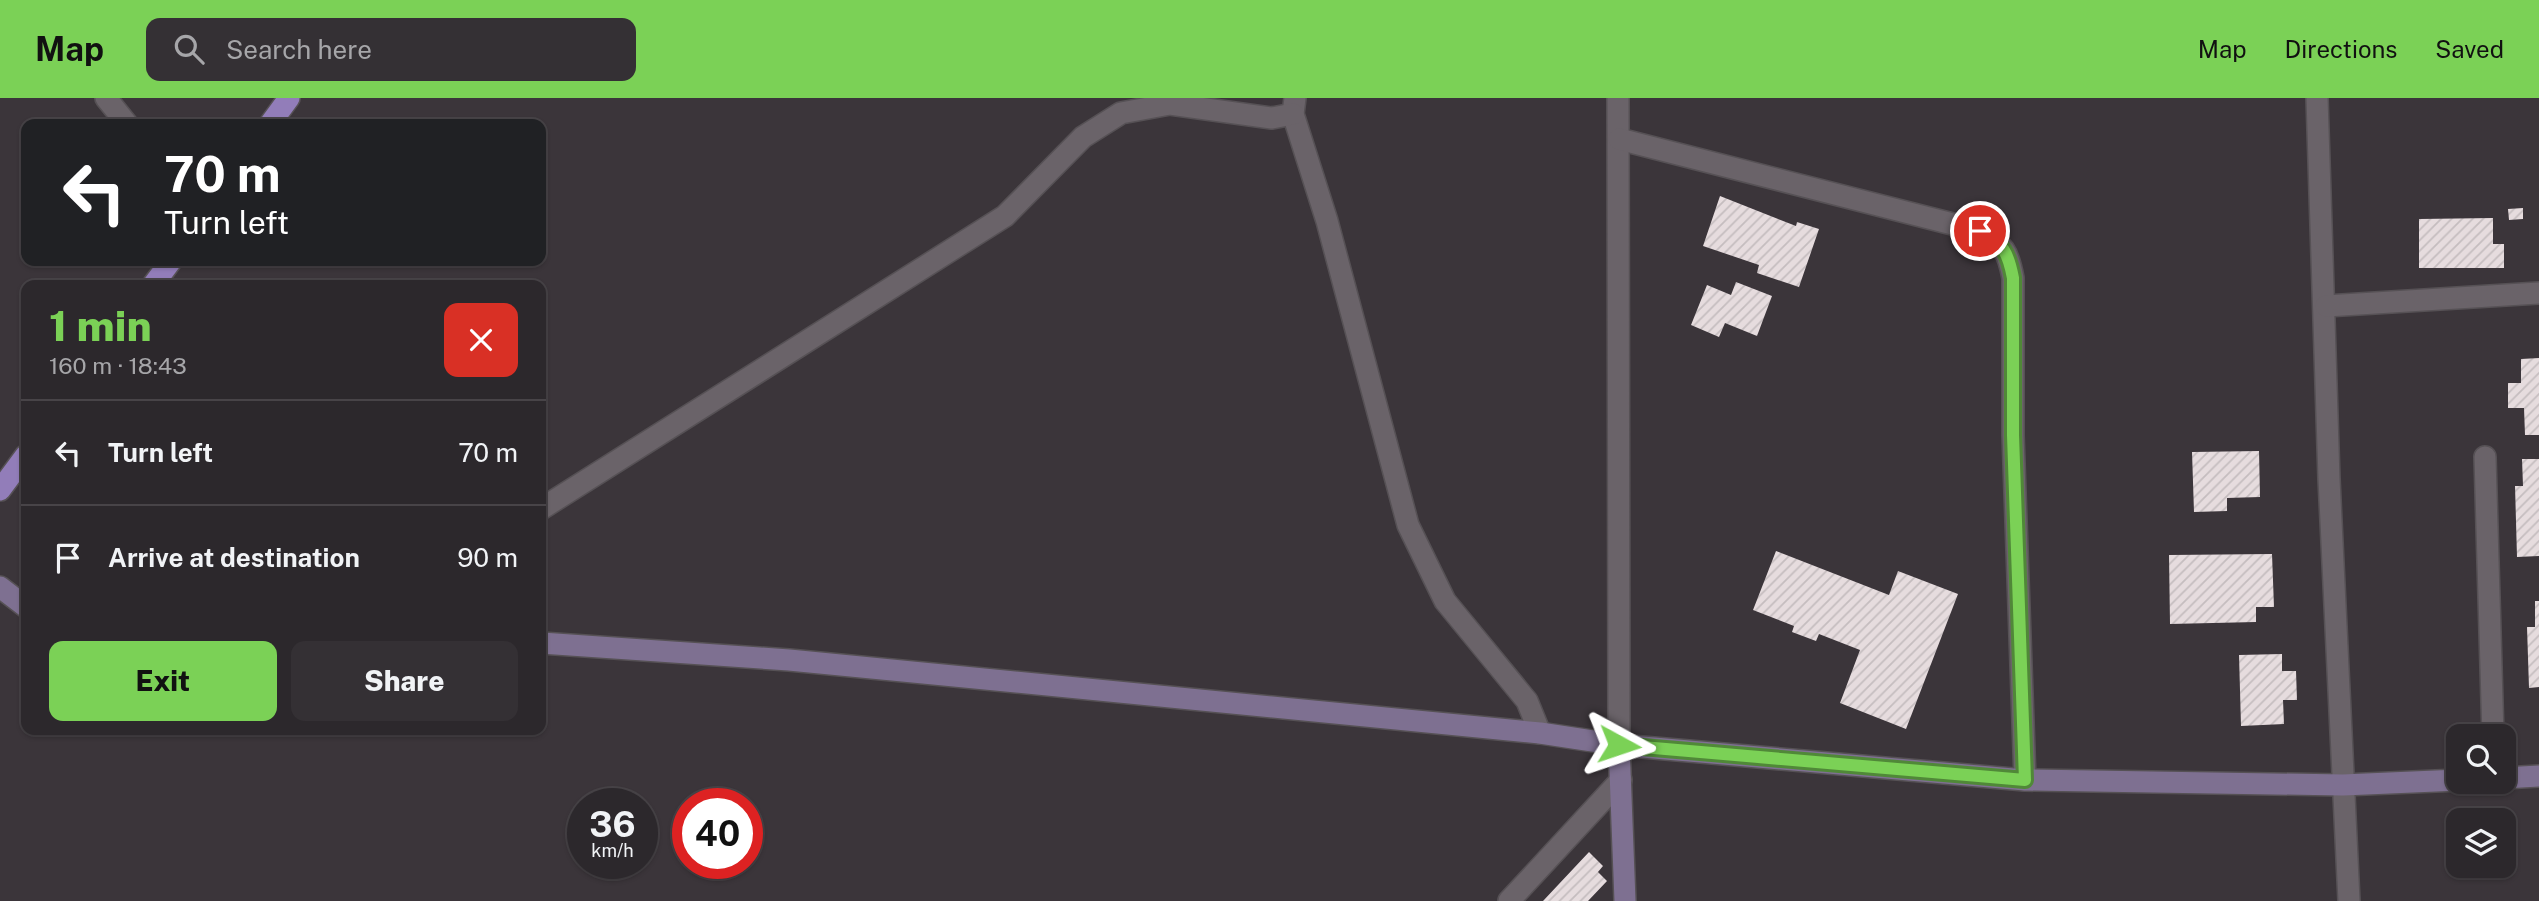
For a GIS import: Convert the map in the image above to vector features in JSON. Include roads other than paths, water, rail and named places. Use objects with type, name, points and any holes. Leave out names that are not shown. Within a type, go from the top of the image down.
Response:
[{"type":"main road","points":[[274,119],[289,98]]},
{"type":"main road","points":[[157,280],[168,266]]},
{"type":"main road","points":[[0,490],[21,462]]},
{"type":"street","points":[[106,98],[123,119]]},
{"type":"street","points":[[1618,98],[1619,745],[1625,901]]},
{"type":"street","points":[[2317,98],[2326,306],[2329,479],[2349,901]]},
{"type":"street","points":[[546,506],[1005,216],[1083,137],[1121,113],[1170,104],[1272,118],[1294,106],[1408,525],[1445,601],[1527,701],[1540,733]]},
{"type":"street","points":[[1619,139],[1980,231],[1994,239],[2008,254],[2013,278],[2013,435],[2025,780]]},
{"type":"street","points":[[2326,306],[2539,293]]},
{"type":"street","points":[[2485,457],[2493,724]]},
{"type":"street","points":[[0,587],[21,603]]},
{"type":"street","points":[[546,643],[802,662],[1540,733],[1619,745],[2025,780],[2343,785],[2446,781]]},
{"type":"street","points":[[2516,777],[2539,776]]},
{"type":"street","points":[[1508,901],[1621,780]]}]
